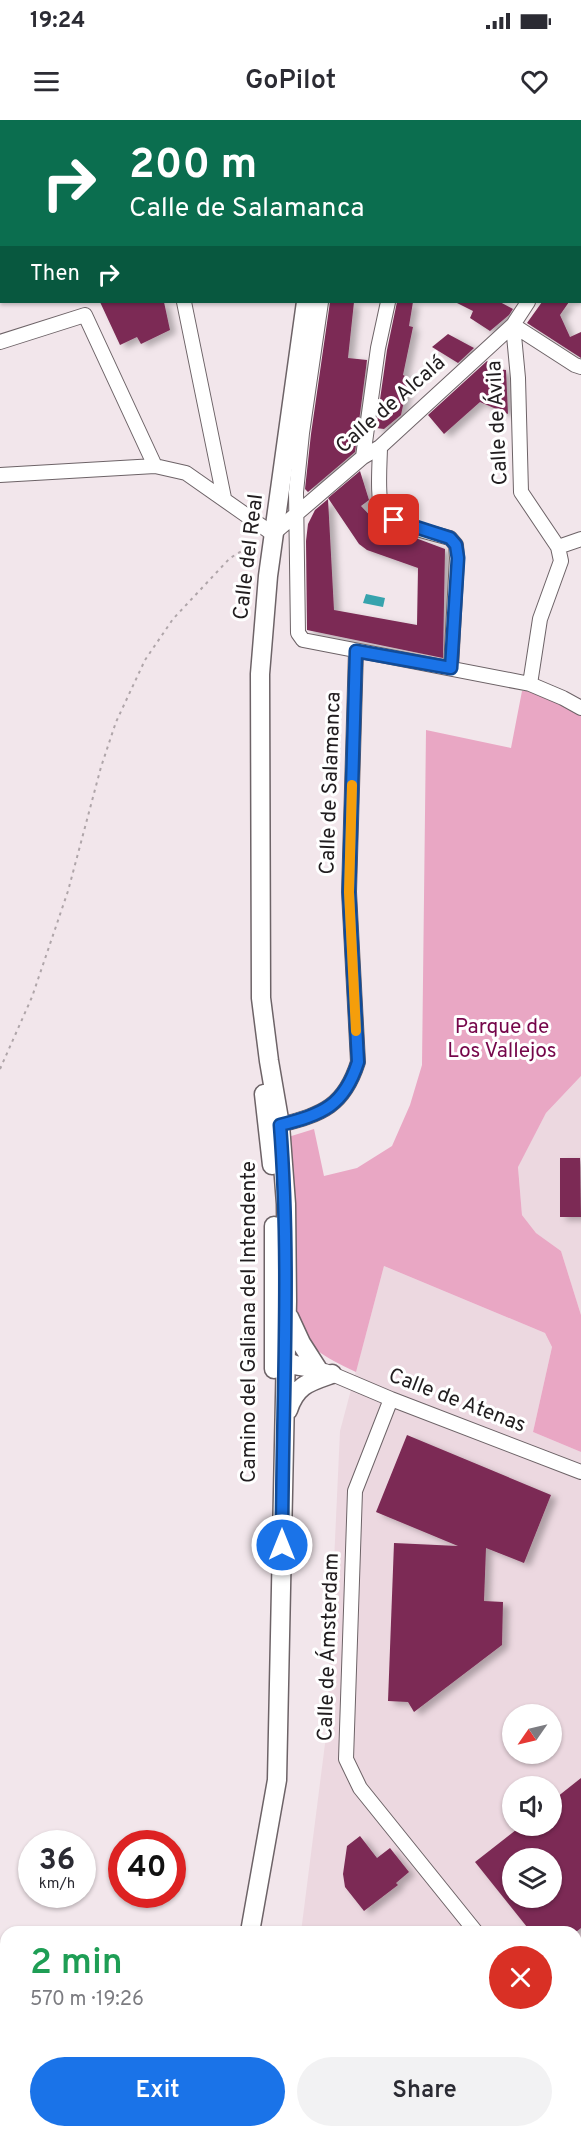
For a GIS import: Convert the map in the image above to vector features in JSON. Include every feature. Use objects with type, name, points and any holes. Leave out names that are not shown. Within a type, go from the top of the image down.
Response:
[{"type":"street","points":[[184,303],[224,498]]},
{"type":"street","name":"Calle del Real","points":[[260,820],[260,674],[264,603],[306,303]]},
{"type":"street","points":[[321,303],[296,492],[298,633],[303,640],[530,684],[581,708]]},
{"type":"street","points":[[363,457],[378,348],[388,303]]},
{"type":"street","name":"Calle de Alcalá","points":[[273,534],[363,457],[380,447],[513,325],[522,304]]},
{"type":"street","points":[[0,342],[85,315],[155,466]]},
{"type":"street","points":[[513,325],[581,367]]},
{"type":"street","name":"Calle de Ávila","points":[[513,325],[518,378],[521,492],[558,547]]},
{"type":"street","points":[[380,447],[381,503],[384,513],[394,520],[450,538],[456,545],[458,558],[451,668]]},
{"type":"street","points":[[0,475],[155,466],[186,473],[273,534]]},
{"type":"street","points":[[530,684],[540,619],[561,561],[558,547],[581,539]]},
{"type":"street","name":"Calle de Salamanca","points":[[280,1125],[311,1117],[342,1096],[352,1080],[358,1062],[349,892],[356,651]]},
{"type":"street","name":"Camino del Galiana del Intendente","points":[[251,1926],[277,1780],[287,1312],[286,1204],[280,1125],[261,998],[260,820]]},
{"type":"street","name":"Camino del Galiana del Intendente","points":[[260,820],[255,893],[254,997],[257,1045],[274,1186],[272,1760],[265,1842]]},
{"type":"street","points":[[274,1186],[281,1216],[281,1350],[286,1361],[292,1365],[325,1371]]},
{"type":"street","points":[[287,1312],[297,1337],[325,1371]]},
{"type":"street","points":[[273,1397],[279,1386],[280,1370],[286,1361]]},
{"type":"street","points":[[285,1418],[290,1401],[302,1385],[325,1371]]},
{"type":"street","name":"Calle de Atenas","points":[[325,1371],[391,1399],[581,1472]]},
{"type":"street","name":"Calle de Ámsterdam","points":[[391,1399],[355,1491],[346,1759],[360,1788],[471,1926]]},
{"type":"path","points":[[0,1069],[32,997],[68,891],[101,767],[116,722],[145,660],[173,620],[230,558],[273,534]]},
{"type":"shaded area","points":[[581,1076],[581,1315],[561,1251],[536,1233],[522,1215],[518,1166],[546,1113]]},
{"type":"shaded area","points":[[384,1266],[545,1333],[552,1347],[533,1432],[581,1452],[581,1926],[302,1926],[326,1736],[340,1431]]},
{"type":"green space","name":"Parque de Los Vallejos","points":[[522,691],[563,691],[581,699],[581,1076],[546,1113],[518,1167],[522,1215],[536,1233],[561,1251],[581,1315],[581,1452],[533,1432],[552,1347],[545,1333],[384,1266],[356,1372],[334,1361],[311,1345],[292,1316],[285,1138],[314,1129],[324,1176],[357,1168],[392,1146],[410,1105],[422,1065],[426,730],[511,748]]},
{"type":"water","points":[[366,594],[385,598],[383,607],[363,603]]},
{"type":"building","points":[[100,303],[164,303],[170,330],[141,344],[137,337],[120,345]]},
{"type":"building","points":[[330,303],[354,303],[348,358],[367,360],[355,452],[308,492],[305,489]]},
{"type":"building","points":[[397,303],[413,303],[409,326],[413,327],[403,375],[409,378],[401,415],[384,429],[376,428],[387,350]]},
{"type":"building","points":[[457,303],[502,303],[513,309],[490,331],[470,318],[473,311]]},
{"type":"building","points":[[541,303],[568,303],[560,315],[570,337],[581,332],[581,358],[527,323]]},
{"type":"building","points":[[448,334],[474,348],[458,363],[432,347]]},
{"type":"building","points":[[487,361],[497,369],[506,370],[508,414],[480,402],[444,434],[428,415]]},
{"type":"building","points":[[360,471],[369,500],[361,506],[378,524],[445,549],[443,658],[307,630],[306,541],[308,524],[315,510],[328,499],[334,610],[417,625],[418,568],[367,550],[359,544],[328,498]]},
{"type":"building","points":[[560,1158],[580,1158],[581,1217],[560,1217]]},
{"type":"building","points":[[407,1435],[551,1495],[524,1563],[486,1548],[484,1601],[503,1602],[502,1645],[414,1712],[408,1702],[388,1701],[394,1543],[458,1546],[376,1512]]},
{"type":"building","points":[[581,1778],[581,1926],[526,1926],[512,1908],[562,1908],[562,1848],[502,1848],[502,1896],[475,1862],[508,1836],[562,1836],[562,1793]]},
{"type":"building","points":[[360,1836],[377,1858],[390,1848],[409,1872],[396,1883],[398,1885],[364,1911],[345,1887],[343,1874],[347,1846]]},
{"type":"slow traffic","points":[[352,785],[349,892],[356,1031]]},
{"type":"route","points":[[282,1545],[287,1278],[286,1204],[280,1125],[311,1117],[342,1096],[352,1080],[358,1062],[349,892],[356,651],[451,668],[458,558],[456,545],[450,538],[394,520]]}]
